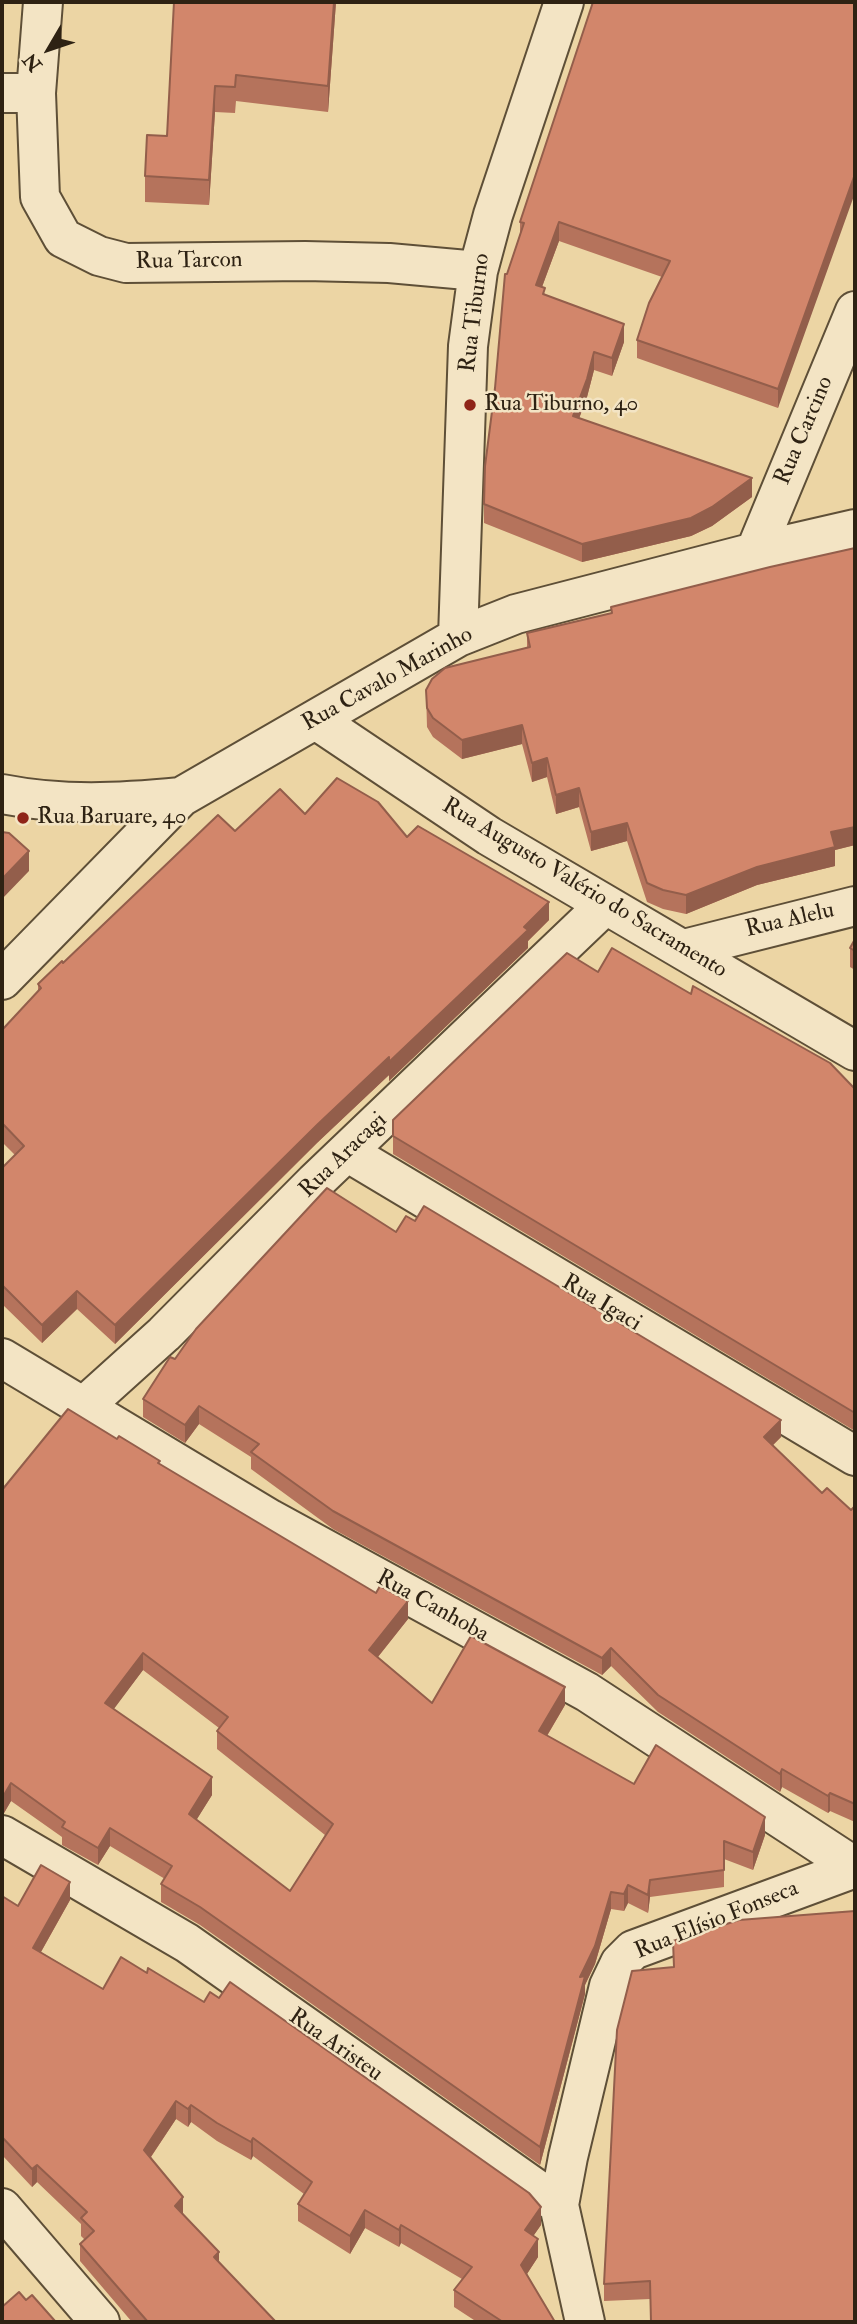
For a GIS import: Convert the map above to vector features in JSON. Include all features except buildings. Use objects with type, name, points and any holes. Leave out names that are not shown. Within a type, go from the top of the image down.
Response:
[{"type":"street","name":"Rua Tarcon","points":[[43,2],[19,93],[40,197],[63,237],[99,256],[125,263],[305,261],[389,263],[478,271]]},
{"type":"street","name":"Rua Tiburno","points":[[457,637],[468,346],[478,271],[493,215],[564,2]]},
{"type":"street","name":"Rua Carcino","points":[[755,552],[855,311]]},
{"type":"street","name":"Rua Cavalo Marinho","points":[[2,980],[181,797],[457,637],[516,614],[855,529]]},
{"type":"street","name":"Rua Augusto Valério do Sacramento","points":[[316,720],[489,836],[855,1051]]},
{"type":"street","points":[[2,794],[37,801],[117,804],[181,797]]},
{"type":"street","name":"Rua Aracagi","points":[[83,1407],[164,1334],[347,1152],[605,905]]},
{"type":"street","name":"Rua Alelu","points":[[684,949],[855,906]]},
{"type":"street","name":"Rua Igaci","points":[[347,1152],[855,1456]]},
{"type":"street","name":"Rua Canhoba","points":[[2,1358],[270,1519],[587,1692],[855,1867]]},
{"type":"street","name":"Rua Aristeu","points":[[2,1835],[187,1943],[559,2206]]},
{"type":"street","name":"Rua Elísio Fonseca","points":[[559,2206],[609,1986],[620,1964],[633,1950],[855,1867]]},
{"type":"street","points":[[559,2206],[585,2322]]},
{"type":"street","points":[[2,2208],[100,2322]]},
{"type":"place","name":"Rua Tiburno, 40","points":[[470,405]]},
{"type":"place","name":"Rua Baruare, 40","points":[[23,818]]}]
